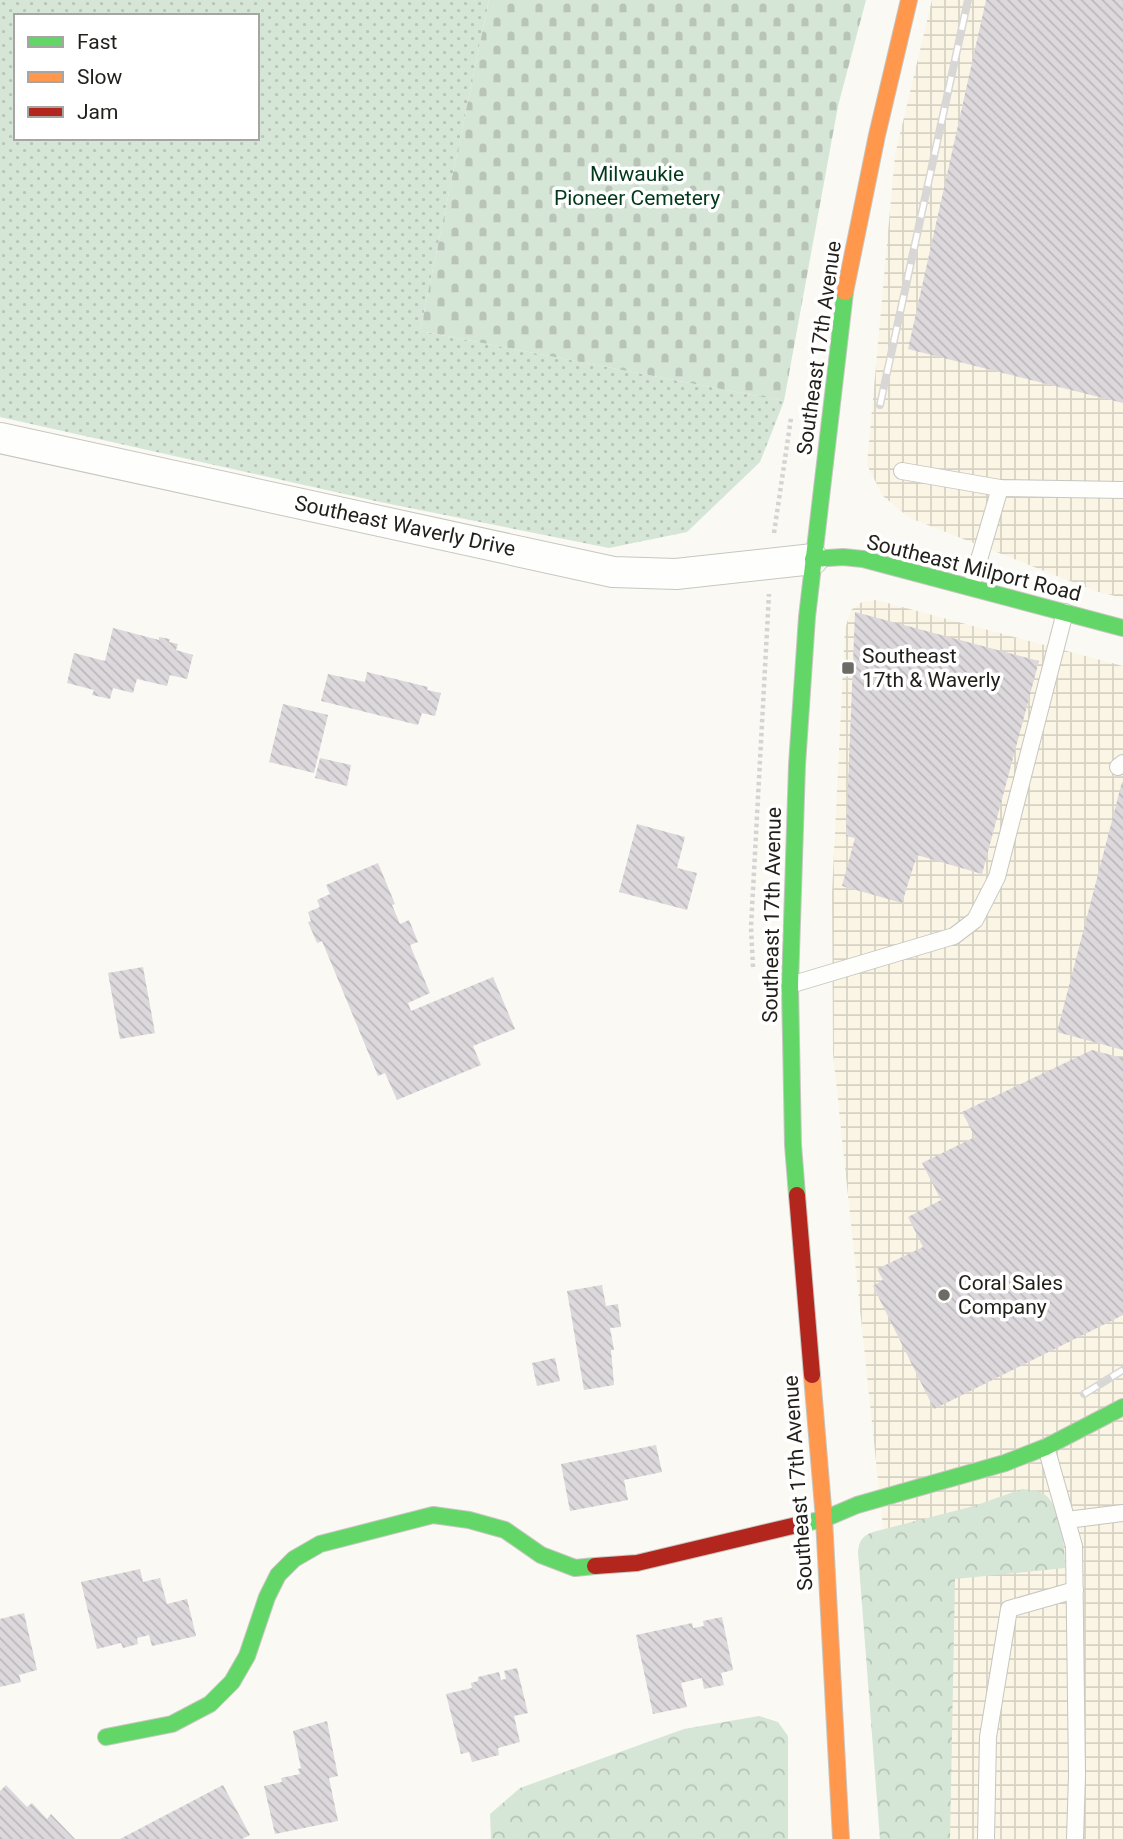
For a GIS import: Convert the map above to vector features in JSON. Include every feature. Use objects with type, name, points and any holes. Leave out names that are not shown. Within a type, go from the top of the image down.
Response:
[{"type":"main road","name":"Southeast 17th Avenue","points":[[841,1839],[824,1518],[793,1145],[790,985],[797,765],[807,617],[841,310],[909,0]]},
{"type":"main road","name":"Southeast Milport Road","points":[[813,559],[863,559],[1123,628]]},
{"type":"main road","points":[[106,1737],[172,1724],[210,1704],[232,1682],[247,1656],[267,1597],[278,1575],[294,1559],[320,1544],[433,1516],[469,1520],[505,1530],[541,1555],[575,1568],[637,1563],[824,1518],[857,1505],[962,1476],[1046,1447],[1123,1407]]},
{"type":"street","name":"Southeast Waverly Drive","points":[[0,438],[613,572],[676,574],[813,559]]},
{"type":"lane","points":[[902,471],[1000,488],[1123,489]]},
{"type":"lane","points":[[971,587],[1000,488]]},
{"type":"lane","points":[[790,985],[954,936],[975,920],[997,877],[1065,612]]},
{"type":"lane","points":[[1046,1447],[1074,1546],[1077,1775],[1075,1839]]},
{"type":"lane","points":[[1067,1520],[1123,1513]]},
{"type":"lane","points":[[986,1839],[988,1737],[1009,1609],[1075,1590]]},
{"type":"shaded area","points":[[932,0],[1123,0],[1123,598],[1095,591],[910,518],[883,496],[867,465],[895,155]]},
{"type":"shaded area","points":[[876,600],[1123,666],[1123,1839],[899,1839],[886,1556],[833,1053],[832,893],[845,629],[851,610],[862,602]]},
{"type":"green space","points":[[0,0],[489,0],[420,331],[784,401],[760,462],[687,532],[609,548],[380,502],[0,417]]},
{"type":"green space","name":"Milwaukie Pioneer Cemetery","points":[[489,0],[866,0],[838,106],[784,401],[420,331]]},
{"type":"green space","points":[[1022,1489],[1044,1494],[1055,1508],[1063,1539],[1065,1568],[955,1579],[950,1839],[880,1839],[858,1552],[860,1542],[873,1532],[974,1506]]},
{"type":"green space","points":[[759,1716],[778,1722],[788,1736],[788,1839],[491,1839],[490,1814],[520,1788],[684,1729]]},
{"type":"building","points":[[986,0],[1123,0],[1123,403],[908,349]]},
{"type":"building","points":[[855,612],[1039,661],[982,874],[917,855],[902,903],[842,886],[855,838],[846,836]]},
{"type":"building","points":[[113,628],[159,640],[159,637],[170,639],[169,642],[178,644],[176,650],[193,655],[187,679],[170,675],[167,686],[137,679],[133,693],[113,688],[110,699],[92,695],[94,690],[67,683],[74,653],[105,661]]},
{"type":"building","points":[[367,672],[428,687],[427,690],[441,693],[435,716],[422,713],[418,725],[321,701],[328,674],[365,682]]},
{"type":"building","points":[[283,704],[328,715],[314,773],[269,762]]},
{"type":"building","points":[[320,758],[351,765],[347,786],[315,778]]},
{"type":"building","points":[[1123,782],[1123,1050],[1057,1032]]},
{"type":"building","points":[[637,824],[685,837],[677,868],[697,873],[687,910],[619,892]]},
{"type":"building","points":[[378,863],[400,924],[409,920],[418,942],[410,945],[430,993],[408,1003],[411,1011],[493,977],[515,1029],[473,1046],[481,1065],[397,1100],[385,1073],[378,1076],[322,941],[317,943],[308,922],[311,921],[308,912],[320,907],[317,900],[330,894],[326,885]]},
{"type":"building","points":[[143,967],[155,1033],[120,1039],[108,973]]},
{"type":"building","points":[[1092,1050],[1123,1058],[1123,1315],[934,1409],[873,1286],[883,1280],[877,1269],[923,1247],[908,1217],[941,1200],[922,1163],[975,1137],[962,1112]]},
{"type":"building","points":[[602,1285],[606,1306],[618,1304],[621,1327],[610,1328],[614,1350],[611,1350],[614,1385],[584,1390],[567,1291]]},
{"type":"building","points":[[555,1358],[560,1381],[537,1386],[532,1363]]},
{"type":"building","points":[[656,1445],[662,1472],[624,1480],[628,1500],[570,1511],[561,1464]]},
{"type":"building","points":[[140,1569],[143,1582],[160,1578],[167,1604],[187,1599],[196,1636],[152,1646],[149,1635],[137,1638],[138,1644],[123,1648],[121,1643],[97,1649],[81,1582]]},
{"type":"building","points":[[24,1613],[37,1670],[19,1675],[21,1682],[0,1687],[0,1619]]},
{"type":"building","points":[[722,1617],[733,1670],[721,1673],[724,1685],[704,1689],[702,1678],[681,1683],[687,1707],[653,1714],[636,1635],[692,1623],[693,1628],[704,1626],[703,1621]]},
{"type":"building","points":[[517,1668],[528,1713],[514,1716],[520,1742],[498,1748],[499,1755],[472,1762],[469,1752],[461,1754],[446,1694],[472,1688],[471,1683],[478,1681],[478,1677],[499,1672],[501,1680],[506,1679],[504,1671]]},
{"type":"building","points":[[327,1721],[338,1776],[329,1778],[338,1821],[275,1834],[264,1786],[282,1782],[281,1778],[300,1774],[293,1731]]},
{"type":"building","points":[[6,1785],[27,1807],[32,1803],[47,1819],[51,1814],[75,1839],[0,1839],[0,1791]]},
{"type":"building","points":[[223,1785],[250,1835],[242,1839],[120,1839]]},
{"type":"railway","points":[[880,405],[968,0]]},
{"type":"railway","points":[[1084,1394],[1123,1370]]},
{"type":"traffic: fast","points":[[797,1195],[793,1145],[790,985],[797,765],[807,617],[845,292]]},
{"type":"traffic: fast","points":[[813,559],[863,559],[1123,628]]},
{"type":"traffic: fast","points":[[801,1524],[824,1519],[857,1505],[1005,1463],[1046,1447],[1123,1407]]},
{"type":"traffic: fast","points":[[106,1737],[172,1724],[210,1704],[232,1682],[247,1656],[267,1597],[278,1575],[294,1559],[320,1544],[433,1515],[469,1520],[505,1530],[541,1555],[575,1568],[595,1566]]},
{"type":"traffic: slow","points":[[845,292],[877,135],[909,0]]},
{"type":"traffic: slow","points":[[812,1375],[824,1519],[841,1839]]},
{"type":"traffic: jam","points":[[797,1195],[812,1375]]},
{"type":"traffic: jam","points":[[595,1566],[637,1563],[801,1524]]},
{"type":"place","name":"Southeast 17th & Waverly","points":[[848,668]]},
{"type":"place","name":"Coral Sales Company","points":[[944,1295]]}]
